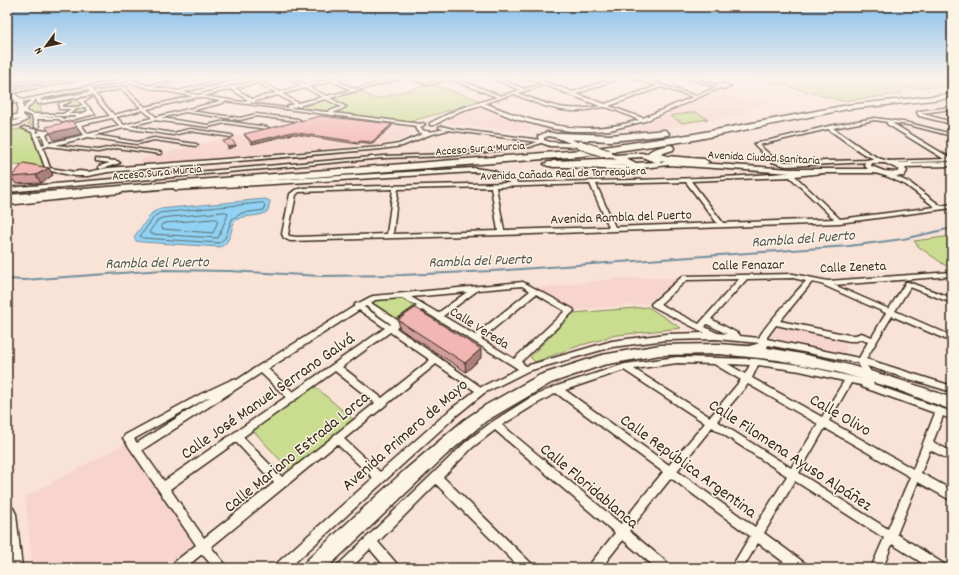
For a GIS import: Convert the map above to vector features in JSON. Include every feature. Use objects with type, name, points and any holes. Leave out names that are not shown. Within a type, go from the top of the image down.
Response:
[{"type":"highway","name":"Acceso Sur a Murcia","points":[[7,194],[579,149],[676,136],[764,118],[842,105]]},
{"type":"highway","name":"Acceso Sur a Murcia","points":[[7,198],[608,150],[694,137],[860,105]]},
{"type":"highway","points":[[561,139],[635,136],[674,132],[764,118]]},
{"type":"highway","points":[[652,158],[788,118]]},
{"type":"highway","points":[[652,158],[656,154],[666,159],[704,162]]},
{"type":"highway","points":[[210,177],[449,155]]},
{"type":"highway","points":[[347,170],[353,172],[630,160]]},
{"type":"main road","name":"Avenida Primero de Mayo","points":[[313,568],[456,436],[497,405],[550,377],[581,366],[629,354],[672,349],[708,346],[745,350],[815,361],[870,375],[904,386],[946,407]]},
{"type":"main road","points":[[7,514],[12,568]]},
{"type":"street","points":[[8,105],[20,112]]},
{"type":"street","points":[[15,105],[35,134],[48,169],[75,174],[381,148],[400,145],[418,129],[432,124],[452,130],[542,139],[548,144],[561,139]]},
{"type":"street","points":[[28,105],[25,109],[25,112],[34,117],[62,117],[76,108]]},
{"type":"street","points":[[8,126],[20,112],[31,105]]},
{"type":"street","points":[[7,118],[38,105]]},
{"type":"street","points":[[39,105],[40,115]]},
{"type":"street","points":[[34,117],[40,115],[62,117],[63,121],[93,114],[86,106],[76,108],[60,108],[60,105]]},
{"type":"street","points":[[103,105],[122,126],[173,134],[190,130],[231,136]]},
{"type":"street","points":[[141,105],[155,118],[208,126],[225,122],[267,128]]},
{"type":"street","points":[[35,134],[42,131],[43,133],[161,105]]},
{"type":"street","points":[[179,105],[185,111],[240,119],[256,115],[298,120]]},
{"type":"street","points":[[40,147],[210,105]]},
{"type":"street","points":[[253,105],[328,113],[418,129],[429,133],[459,110],[477,105]]},
{"type":"street","points":[[283,109],[299,105],[307,111]]},
{"type":"street","points":[[328,113],[344,107],[340,105]]},
{"type":"street","points":[[482,105],[524,122],[561,129],[605,129],[630,124],[678,105]]},
{"type":"street","points":[[545,105],[559,109],[582,110],[608,105]]},
{"type":"street","points":[[602,105],[642,120]]},
{"type":"street","points":[[952,108],[919,112],[921,115],[952,123]]},
{"type":"street","points":[[8,126],[20,112]]},
{"type":"street","points":[[7,132],[20,112]]},
{"type":"street","points":[[34,117],[37,126]]},
{"type":"street","points":[[870,163],[791,165],[774,161],[756,144],[829,127],[875,119],[909,124],[952,135]]},
{"type":"street","points":[[885,120],[952,163]]},
{"type":"street","points":[[78,124],[87,135],[137,143],[154,139],[196,145]]},
{"type":"street","points":[[829,127],[864,152],[883,161],[952,163]]},
{"type":"street","points":[[43,133],[48,145]]},
{"type":"street","points":[[7,190],[384,157],[449,155],[536,145],[542,139],[552,134],[561,139],[630,160],[643,166],[652,158]]},
{"type":"street","points":[[501,136],[526,141],[527,144],[521,147]]},
{"type":"street","points":[[48,145],[98,151],[117,147],[160,154]]},
{"type":"street","points":[[864,152],[876,171],[908,184],[939,207]]},
{"type":"street","points":[[630,160],[642,155],[652,158]]},
{"type":"street","name":"Avenida Ciudad Sanitaria","points":[[652,158],[674,163],[730,168],[785,171],[876,171]]},
{"type":"street","points":[[75,174],[117,163],[98,160]]},
{"type":"street","name":"Avenida Ciudad Sanitaria","points":[[704,162],[789,168],[883,161],[895,164]]},
{"type":"street","points":[[895,164],[952,163]]},
{"type":"street","points":[[886,174],[952,163]]},
{"type":"street","points":[[548,164],[637,169],[730,168]]},
{"type":"street","points":[[895,164],[902,172],[908,184]]},
{"type":"street","points":[[7,203],[149,189],[459,170],[492,172],[516,184]]},
{"type":"street","name":"Avenida Cañada Real de Torreagüera","points":[[290,239],[286,237],[285,234],[292,198],[297,191],[396,187],[687,180],[791,175],[830,171]]},
{"type":"street","points":[[791,175],[839,220]]},
{"type":"street","points":[[687,180],[720,225]]},
{"type":"street","points":[[592,182],[613,229]]},
{"type":"street","points":[[493,185],[501,233]]},
{"type":"street","points":[[390,236],[396,187]]},
{"type":"street","name":"Avenida Rambla del Puerto","points":[[290,239],[501,233],[839,220],[952,206]]},
{"type":"street","name":"Calle Zeneta","points":[[763,341],[763,336],[810,280],[823,282],[906,281],[951,274]]},
{"type":"street","name":"Calle Fenazar","points":[[699,328],[655,304],[685,278],[793,276],[810,280]]},
{"type":"street","points":[[708,346],[699,328],[745,277]]},
{"type":"street","points":[[870,375],[862,366],[861,361],[890,313],[906,281],[952,301]]},
{"type":"street","points":[[823,282],[890,313],[952,339]]},
{"type":"street","points":[[137,448],[373,298],[523,284],[570,311],[515,363]]},
{"type":"street","points":[[438,316],[475,289]]},
{"type":"street","points":[[476,339],[535,291]]},
{"type":"street","name":"Calle Vereda","points":[[405,296],[525,370]]},
{"type":"street","points":[[362,304],[394,326],[436,360],[481,391]]},
{"type":"street","name":"Calle José Manuel Serrano Galvá","points":[[163,488],[422,306]]},
{"type":"street","name":"Avenida Primero de Mayo","points":[[707,320],[738,338]]},
{"type":"street","points":[[774,322],[849,338],[857,338],[861,336],[873,341]]},
{"type":"street","name":"Avenida Primero de Mayo","points":[[280,568],[454,412],[481,391],[525,370],[571,354],[612,344],[651,338],[686,336],[708,346],[756,362],[800,368],[946,407],[952,416]]},
{"type":"street","name":"Avenida Primero de Mayo","points":[[343,568],[470,444],[495,425],[557,389],[625,367],[676,360],[708,346],[738,338],[763,341],[861,361],[951,387]]},
{"type":"street","name":"Avenida Primero de Mayo","points":[[745,350],[764,346],[763,341]]},
{"type":"street","name":"Calle Olivo","points":[[708,346],[747,379],[952,496]]},
{"type":"street","name":"Calle Mariano Estrada Lorca","points":[[176,568],[436,360]]},
{"type":"street","points":[[594,568],[670,472],[747,379],[756,362]]},
{"type":"street","points":[[336,367],[381,403]]},
{"type":"street","name":"Calle Filomena Ayuso Alpáñez","points":[[625,367],[940,568]]},
{"type":"street","points":[[262,369],[292,398]]},
{"type":"street","points":[[221,568],[203,546],[137,448],[128,438],[204,396],[262,369]]},
{"type":"street","name":"Avenida Primero de Mayo","points":[[849,380],[869,384],[871,381],[870,375]]},
{"type":"street","points":[[737,568],[849,380]]},
{"type":"street","name":"Calle República Argentina","points":[[557,389],[756,536],[802,568]]},
{"type":"street","points":[[877,568],[928,444],[946,407]]},
{"type":"street","name":"Calle Floridablanca","points":[[495,425],[665,568]]},
{"type":"street","points":[[237,437],[281,484]]},
{"type":"street","points":[[337,438],[380,478]]},
{"type":"street","points":[[928,444],[952,456]]},
{"type":"street","points":[[436,477],[528,568]]},
{"type":"street","points":[[370,541],[393,568]]},
{"type":"shaded area","points":[[145,105],[156,105],[147,107]]},
{"type":"shaded area","points":[[687,105],[765,105],[743,110],[750,113],[710,121],[664,128],[627,131]]},
{"type":"shaded area","points":[[477,107],[531,127],[531,131],[475,127],[446,122],[457,114]]},
{"type":"shaded area","points":[[322,115],[407,127],[411,133],[404,139],[385,144],[139,164],[141,159]]},
{"type":"shaded area","points":[[620,278],[679,278],[646,304],[574,310],[534,288],[565,285]]},
{"type":"shaded area","points":[[778,325],[845,339],[846,353],[769,337]]},
{"type":"shaded area","points":[[126,443],[195,544],[164,568],[33,568],[25,497]]},
{"type":"green space","points":[[27,105],[40,105],[42,114],[64,115],[73,109],[60,108],[59,105],[85,105],[93,114],[61,122],[59,118],[36,118],[38,128],[28,124],[30,117],[24,111]]},
{"type":"green space","points":[[336,105],[340,107],[330,111],[306,108],[304,106]]},
{"type":"green space","points":[[346,105],[468,105],[409,122],[336,112],[348,106]]},
{"type":"green space","points":[[695,112],[708,119],[682,123],[670,116]]},
{"type":"green space","points":[[24,128],[31,129],[49,169],[7,164],[7,132]]},
{"type":"green space","points":[[952,236],[952,270],[919,247],[914,241]]},
{"type":"green space","points":[[405,296],[422,306],[397,324],[365,302],[373,298]]},
{"type":"green space","points":[[648,307],[681,328],[609,336],[535,362],[530,357],[573,313]]},
{"type":"green space","points":[[312,384],[356,422],[293,474],[250,427]]},
{"type":"water","points":[[265,199],[270,201],[268,211],[260,215],[238,219],[234,222],[228,240],[220,247],[142,242],[136,241],[134,237],[152,213],[159,209]]},
{"type":"building","points":[[321,116],[392,124],[372,142],[358,142],[292,132],[252,142],[244,134]]},
{"type":"building","points":[[72,121],[77,127],[50,133],[46,127]]},
{"type":"building","points":[[231,139],[236,145],[228,147],[223,141]]},
{"type":"building","points":[[24,163],[49,168],[36,175],[11,177]]},
{"type":"building","points":[[415,308],[481,349],[465,363],[398,320]]},
{"type":"waterway","name":"Rambla del Puerto","points":[[7,279],[24,280],[163,270],[229,271],[321,276],[402,275],[492,271],[849,246],[903,239],[952,228]]}]
